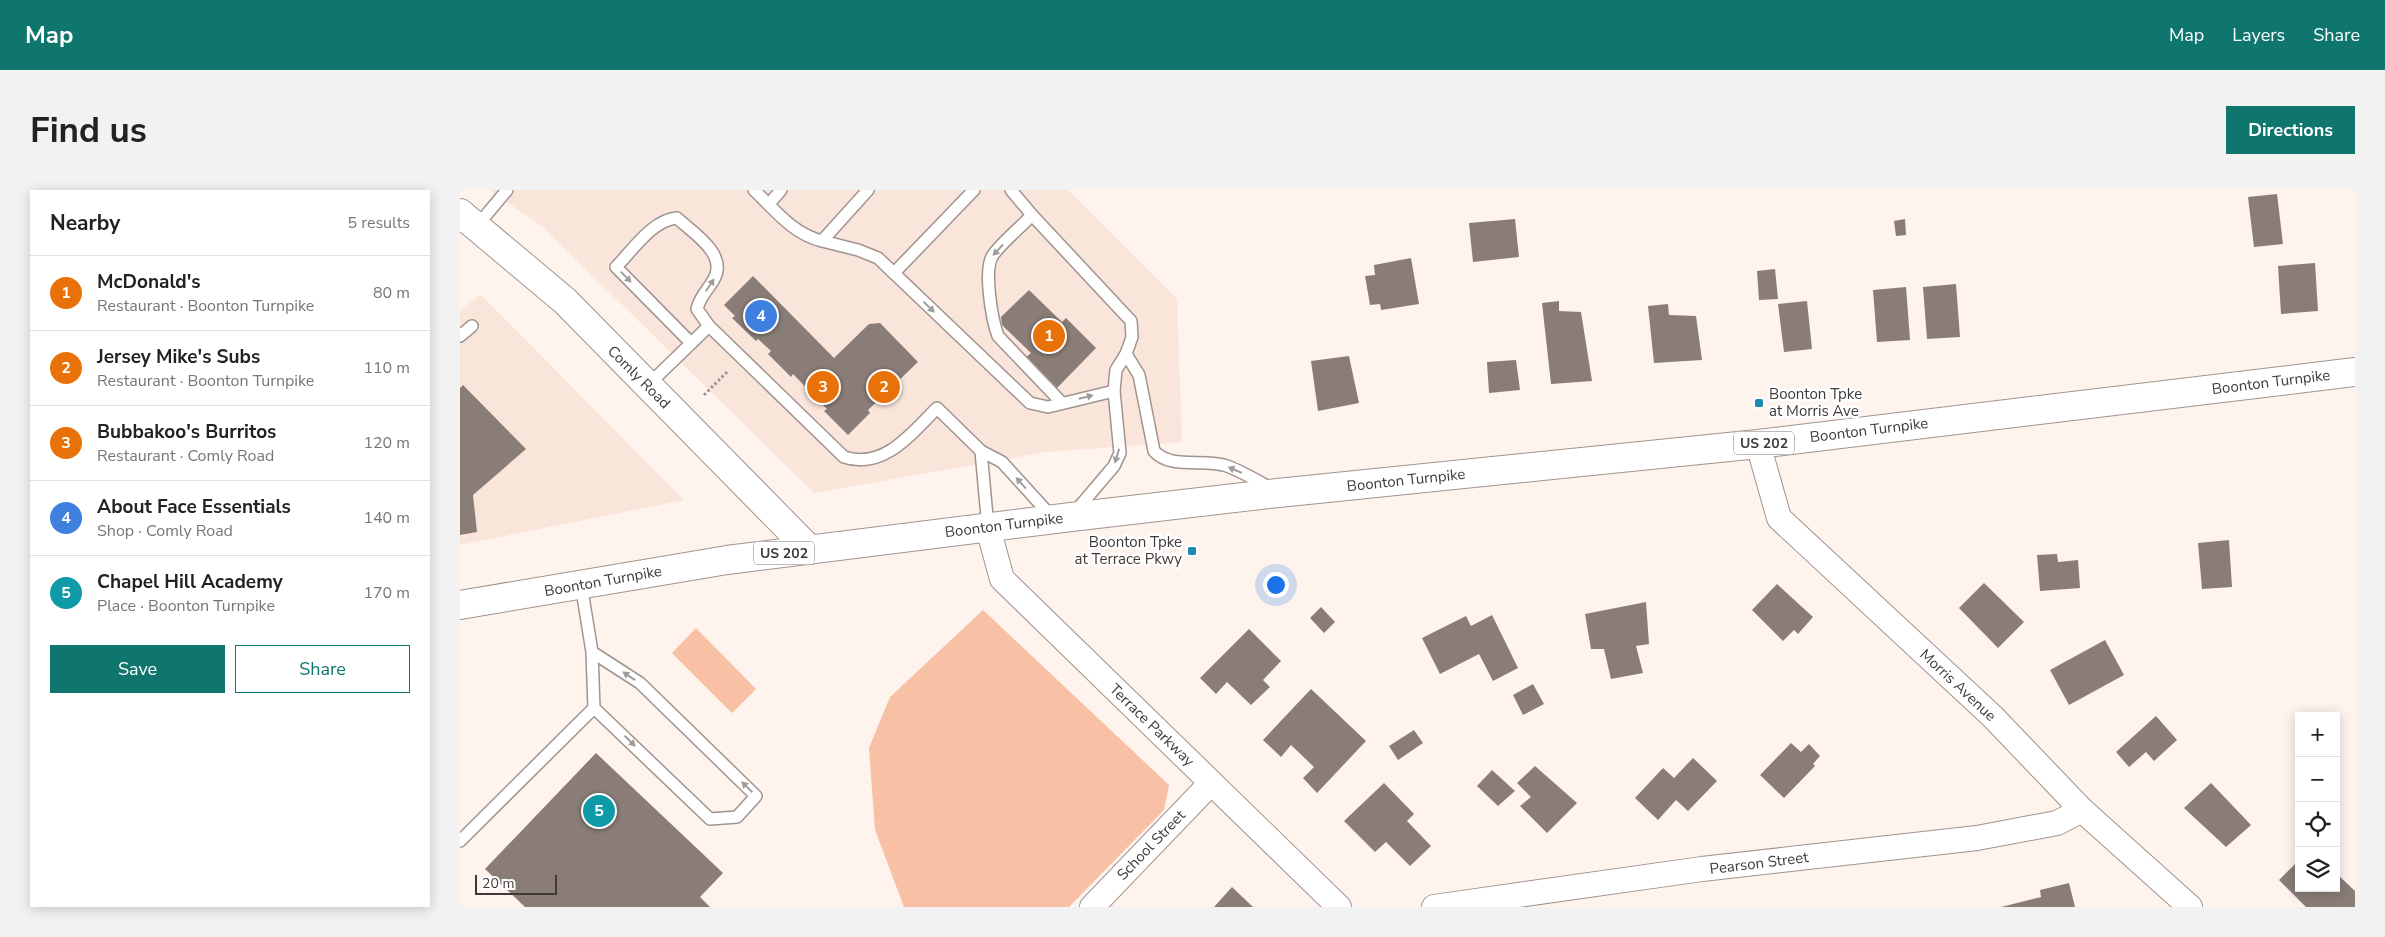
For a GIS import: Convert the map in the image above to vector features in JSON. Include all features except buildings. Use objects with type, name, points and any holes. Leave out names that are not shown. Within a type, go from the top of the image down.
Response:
[{"type":"main road","name":"Comly Road","points":[[469,220],[565,301],[810,550]]},
{"type":"main road","name":"Boonton Turnpike","points":[[460,605],[727,560],[1063,518],[1278,493],[1758,444],[2353,378]]},
{"type":"street","name":"Morris Avenue","points":[[1758,444],[1779,518],[1993,717],[2082,810],[2190,907]]},
{"type":"street","name":"Terrace Parkway","points":[[988,528],[1002,579],[1339,907]]},
{"type":"street","name":"School Street","points":[[1092,907],[1211,783]]},
{"type":"street","name":"Pearson Street","points":[[1434,907],[1702,869],[1977,838],[2057,823],[2082,810]]},
{"type":"lane","points":[[469,220],[507,190]]},
{"type":"lane","points":[[754,190],[792,228],[809,238],[878,258],[1030,403],[1040,407],[1114,391]]},
{"type":"lane","points":[[769,204],[781,190]]},
{"type":"lane","points":[[822,241],[868,190]]},
{"type":"lane","points":[[894,273],[974,190]]},
{"type":"lane","points":[[691,343],[616,267],[653,229],[666,219],[677,218],[714,253],[718,264],[717,275],[700,298],[697,308],[709,326],[844,457],[856,461],[883,456],[896,448],[937,408],[981,451],[1002,462],[1063,518],[1114,466],[1120,453],[1114,391],[1116,370],[1126,354],[1132,337],[1131,321],[1011,190]]},
{"type":"lane","points":[[1032,215],[993,255],[988,266],[993,324],[998,336],[1062,403]]},
{"type":"lane","points":[[460,336],[472,326]]},
{"type":"lane","points":[[648,385],[709,326]]},
{"type":"lane","points":[[1126,354],[1139,375],[1154,451],[1160,458],[1180,462],[1226,466],[1250,476],[1278,493]]},
{"type":"lane","points":[[981,451],[988,528]]},
{"type":"lane","points":[[582,584],[592,652],[594,708],[710,819],[737,817],[756,796],[640,683],[592,652]]},
{"type":"lane","points":[[460,841],[594,708]]},
{"type":"path","points":[[704,395],[730,369]]},
{"type":"shaded area","points":[[490,190],[1068,190],[1177,299],[1182,442],[1046,452],[814,493],[544,228]]},
{"type":"shaded area","points":[[480,294],[684,500],[460,545],[460,312]]},
{"type":"shaded area","points":[[983,610],[1169,785],[1164,810],[1069,907],[904,907],[875,830],[869,748],[890,697]]},
{"type":"shaded area","points":[[696,628],[756,689],[732,713],[672,653]]},
{"type":"place","name":"About Face Essentials","points":[[761,316]]},
{"type":"place","name":"McDonald's","points":[[1049,336]]},
{"type":"place","name":"Bubbakoo's Burritos","points":[[823,387]]},
{"type":"place","name":"Jersey Mike's Subs","points":[[884,387]]},
{"type":"place","name":"Boonton Tpke at Morris Ave","points":[[1759,403]]},
{"type":"place","name":"Boonton Tpke at Terrace Pkwy","points":[[1192,551]]},
{"type":"place","name":"Chapel Hill Academy","points":[[599,811]]}]
